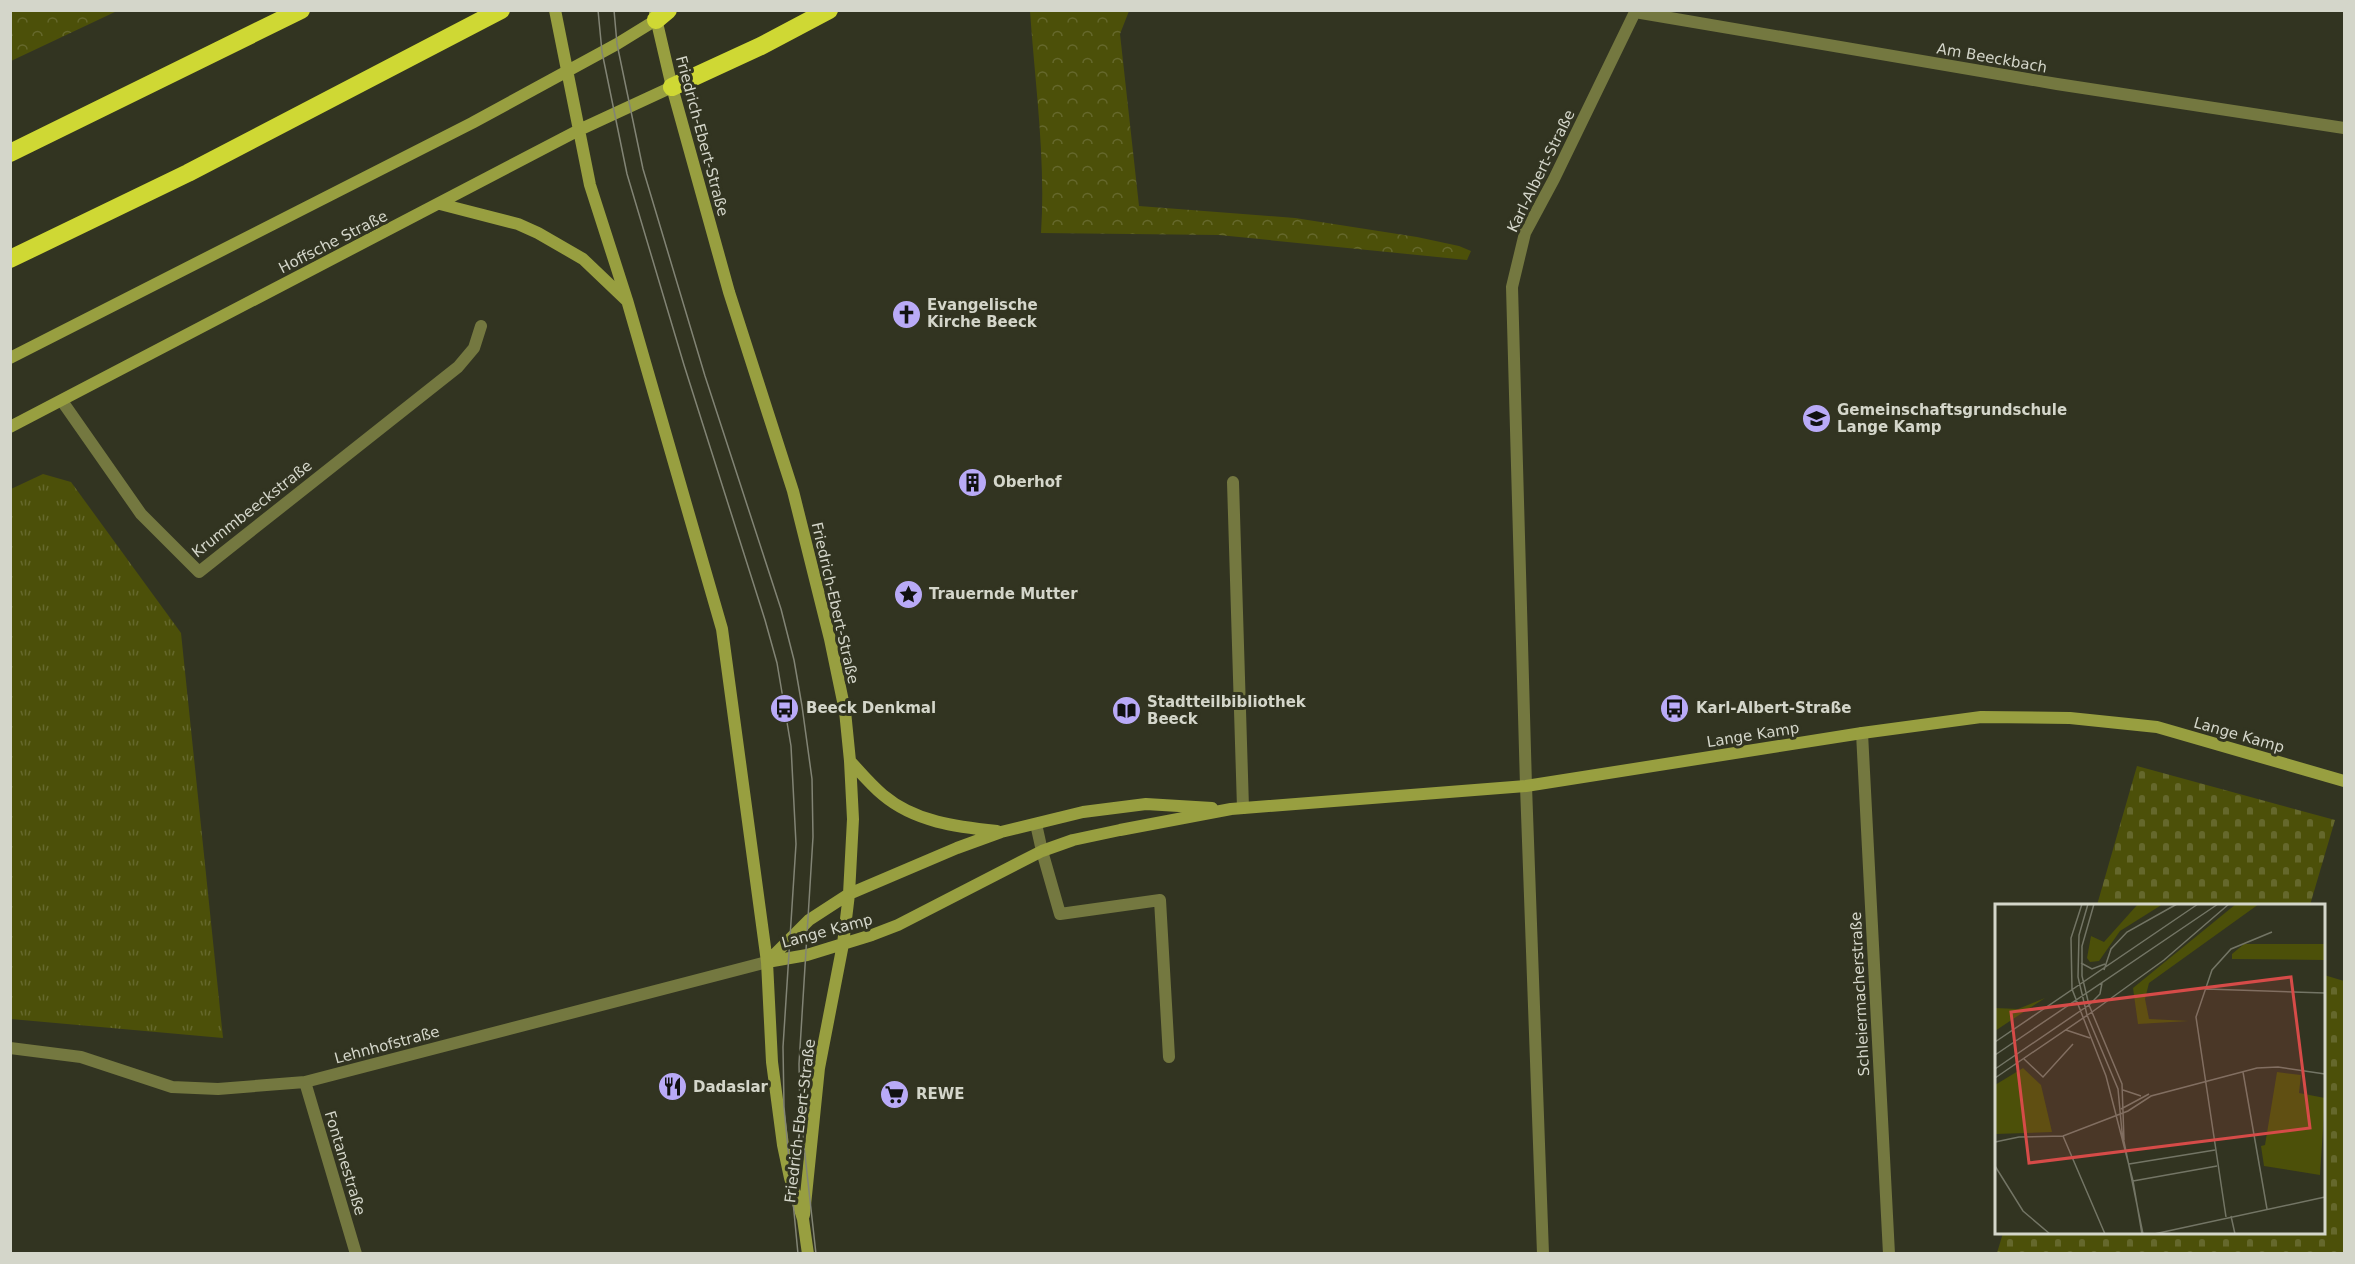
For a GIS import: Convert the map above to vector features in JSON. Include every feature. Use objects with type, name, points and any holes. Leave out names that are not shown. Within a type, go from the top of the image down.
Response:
[{"type":"highway","points":[[10,153],[301,10]]},
{"type":"highway","points":[[10,259],[188,173],[501,10]]},
{"type":"highway","points":[[672,87],[761,46],[829,10]]},
{"type":"street","name":"Friedrich-Ebert-Straße","points":[[555,10],[596,205],[627,300],[722,628],[767,962],[772,1062],[783,1145],[790,1178],[804,1219]]},
{"type":"street","name":"Am Beeckbach","points":[[1635,11],[2057,84],[2344,128]]},
{"type":"street","name":"Karl-Albert-Straße","points":[[1543,1254],[1526,786],[1512,287],[1525,233],[1635,11]]},
{"type":"street","name":"Friedrich-Ebert-Straße","points":[[660,14],[672,87],[729,292],[793,491],[830,639],[845,711],[853,819],[849,894],[843,944],[819,1068],[804,1219],[808,1254]]},
{"type":"street","points":[[10,358],[472,123],[617,44],[660,14]]},
{"type":"street","name":"Hoffsche Straße","points":[[10,427],[579,130],[672,87]]},
{"type":"street","points":[[440,204],[518,224],[538,234],[583,259],[627,300]]},
{"type":"street","name":"Krummbeeckstraße","points":[[62,401],[141,514],[199,572],[458,367],[474,348],[481,326]]},
{"type":"street","points":[[1233,482],[1237,809]]},
{"type":"street","name":"Lange Kamp","points":[[767,962],[807,955],[898,925],[1042,851],[1073,840],[1237,809],[1526,786],[1862,733],[1981,717],[2070,718],[2157,727],[2344,781]]},
{"type":"street","name":"Schleiermacherstraße","points":[[1862,733],[1888,1254]]},
{"type":"street","points":[[850,761],[881,794],[914,815],[962,827],[1001,832]]},
{"type":"street","name":"Lange Kamp","points":[[767,962],[809,920],[849,894],[1001,832],[1083,812],[1146,804],[1237,809]]},
{"type":"street","points":[[1036,824],[1060,914],[1160,900],[1169,1057]]},
{"type":"street","name":"Lehnhofstraße","points":[[10,1048],[81,1057],[172,1088],[218,1089],[305,1082],[767,962]]},
{"type":"street","name":"Fontanestraße","points":[[305,1082],[356,1254]]},
{"type":"green space","points":[[11,10],[117,10],[117,11],[11,61]]},
{"type":"green space","points":[[1030,11],[1129,11],[1120,34],[1139,206],[1295,218],[1417,237],[1459,246],[1471,251],[1467,260],[1219,235],[1041,233],[1041,150]]},
{"type":"green space","points":[[43,474],[71,482],[181,633],[223,1038],[11,1019],[11,489]]},
{"type":"green space","points":[[2137,766],[2335,820],[2310,904],[2097,904]]},
{"type":"green space","points":[[2325,975],[2344,981],[2344,1253],[1997,1253],[2003,1234],[2325,1234]]},
{"type":"tram line","points":[[598,10],[602,52],[627,174],[684,365],[765,620],[777,663],[791,746],[796,844],[783,1047],[784,1107],[798,1254]]},
{"type":"tram line","points":[[614,10],[617,44],[643,169],[705,376],[781,609],[794,660],[802,706],[812,779],[813,837],[799,1064],[800,1110],[816,1254]]},
{"type":"place","name":"Evangelische Kirche Beeck","points":[[906,314]]},
{"type":"place","name":"Gemeinschaftsgrundschule Lange Kamp","points":[[1816,419]]},
{"type":"place","name":"Oberhof","points":[[972,482]]},
{"type":"place","name":"Trauernde Mutter","points":[[908,594]]},
{"type":"place","name":"Beeck Denkmal","points":[[785,708]]},
{"type":"place","name":"Karl-Albert-Straße","points":[[1675,708]]},
{"type":"place","name":"Stadtteilbibliothek Beeck","points":[[1126,711]]},
{"type":"place","name":"Dadaslar","points":[[672,1087]]},
{"type":"place","name":"REWE","points":[[895,1094]]}]
